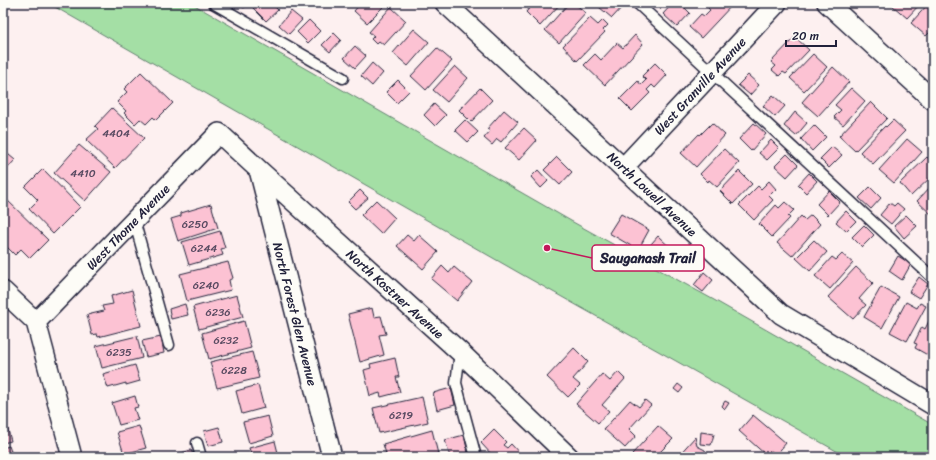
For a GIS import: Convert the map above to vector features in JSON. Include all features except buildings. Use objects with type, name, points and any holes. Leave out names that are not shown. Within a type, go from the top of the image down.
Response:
[{"type":"street","name":"North Lowell Avenue","points":[[445,3],[781,314],[933,405]]},
{"type":"street","name":"West Granville Avenue","points":[[623,168],[778,3]]},
{"type":"street","points":[[827,3],[933,100]]},
{"type":"street","name":"North Kostner Avenue","points":[[219,133],[460,352],[569,457]]},
{"type":"street","name":"West Thome Avenue","points":[[36,322],[219,133]]},
{"type":"street","name":"North Forest Glen Avenue","points":[[259,170],[332,457]]},
{"type":"street","points":[[3,291],[36,322],[72,457]]},
{"type":"lane","points":[[213,3],[342,78]]},
{"type":"lane","points":[[637,3],[933,278]]},
{"type":"lane","points":[[134,220],[169,345]]},
{"type":"lane","points":[[460,352],[456,383],[476,457]]},
{"type":"lane","points":[[197,443],[201,457]]},
{"type":"green space","points":[[48,3],[191,3],[571,221],[714,300],[933,425],[933,457],[847,457],[521,274]]},
{"type":"place","name":"Sauganash Trail","points":[[547,248]]}]
